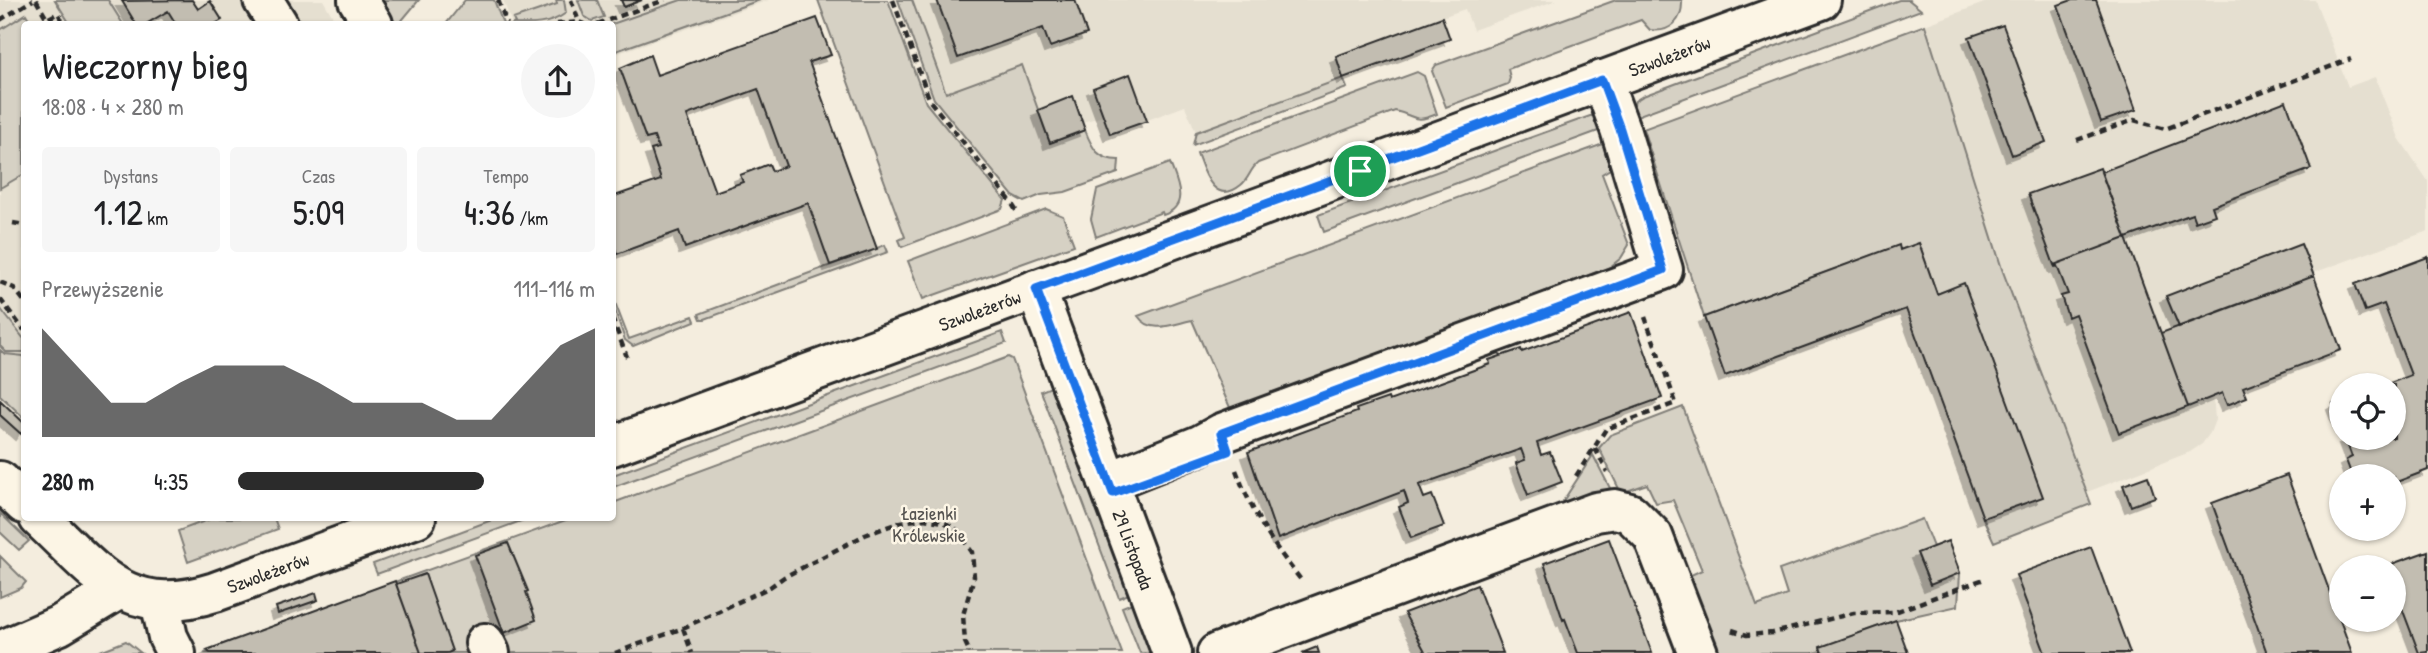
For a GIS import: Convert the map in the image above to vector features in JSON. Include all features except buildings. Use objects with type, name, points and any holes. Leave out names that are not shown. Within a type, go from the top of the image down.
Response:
[{"type":"street","points":[[263,0],[276,21]]},
{"type":"street","points":[[358,0],[371,21]]},
{"type":"street","name":"Szwoleżerów","points":[[616,442],[1821,0]]},
{"type":"street","points":[[1108,482],[1200,445],[1222,433],[1663,270],[1620,129],[1602,80]]},
{"type":"street","name":"29 Listopada","points":[[1036,289],[1172,653]]},
{"type":"street","points":[[0,481],[21,501]]},
{"type":"street","points":[[1217,653],[1596,512],[1615,509],[1630,513],[1653,536],[1698,653]]},
{"type":"street","points":[[0,651],[67,622],[118,590],[42,521]]},
{"type":"street","name":"Szwoleżerów","points":[[118,590],[133,596],[173,602],[203,596],[408,521]]},
{"type":"street","points":[[160,601],[168,637],[176,653]]},
{"type":"path","points":[[0,20],[34,0],[47,19],[58,13],[62,21]]},
{"type":"path","points":[[498,0],[507,21]]},
{"type":"path","points":[[571,0],[580,21]]},
{"type":"path","points":[[606,21],[665,0]]},
{"type":"path","points":[[893,0],[930,101],[1017,212]]},
{"type":"path","points":[[2077,141],[2134,120],[2165,129],[2351,60]]},
{"type":"path","points":[[13,223],[21,224]]},
{"type":"path","points":[[0,282],[14,288],[21,298]]},
{"type":"path","points":[[0,299],[21,326]]},
{"type":"path","points":[[1573,480],[1606,429],[1676,403],[1646,318],[1638,307]]},
{"type":"path","points":[[616,329],[626,357]]},
{"type":"path","points":[[1222,433],[1246,496],[1273,545],[1328,612]]},
{"type":"path","points":[[615,653],[683,628],[770,587],[853,540],[901,523],[924,519],[944,522],[956,529],[972,552],[974,577],[963,615],[965,642],[970,653]]},
{"type":"path","points":[[1684,618],[1747,635],[1773,633],[1854,613],[1895,612],[1984,579]]},
{"type":"path","points":[[683,628],[692,653]]},
{"type":"shaded area","points":[[0,0],[323,0],[335,21],[21,21],[21,356],[5,354],[0,350]]},
{"type":"shaded area","points":[[503,0],[769,0],[616,54],[616,21],[511,21]]},
{"type":"shaded area","points":[[912,0],[1557,0],[1473,30],[1465,9],[1442,17],[1450,39],[1196,132],[1185,106],[1110,134],[1103,116],[1083,122],[1085,130],[1050,143],[946,93]]},
{"type":"shaded area","points":[[1992,0],[2315,0],[2348,87],[2375,77],[2399,138],[2428,181],[2428,231],[2313,273],[2243,387],[2247,397],[2227,405],[2222,394],[2211,398],[2215,420],[2202,444],[2190,452],[2087,492],[2002,269],[1925,25]]},
{"type":"green space","points":[[55,0],[108,0],[121,21],[68,21]]},
{"type":"green space","points":[[376,0],[419,0],[402,21],[389,21]]},
{"type":"green space","points":[[465,0],[494,0],[502,21],[448,21]]},
{"type":"green space","points":[[556,0],[564,0],[566,13],[554,20],[513,19],[557,4]]},
{"type":"green space","points":[[578,0],[597,0],[604,17],[592,21],[584,16]]},
{"type":"green space","points":[[681,0],[760,0],[616,51],[616,23]]},
{"type":"green space","points":[[818,0],[888,0],[926,103],[1005,200],[1002,209],[902,247],[899,240],[905,237]]},
{"type":"green space","points":[[898,0],[912,0],[946,93],[1022,65],[1050,143],[1085,130],[1097,152],[1106,158],[1119,160],[1118,173],[1065,192],[1041,195],[1024,202],[1013,196],[934,99]]},
{"type":"green space","points":[[1616,0],[1682,0],[1682,7],[1678,19],[1670,27],[1650,30],[1641,20],[1508,69],[1508,84],[1446,107],[1432,71],[1436,65]]},
{"type":"green space","points":[[1899,0],[1909,0],[1921,10],[1634,117],[1632,110],[1635,101],[1643,96]]},
{"type":"green space","points":[[26,14],[30,21],[21,21],[21,176],[0,188],[0,30]]},
{"type":"green space","points":[[1925,25],[2002,269],[2091,504],[1994,542],[1983,518],[2042,496],[1964,284],[1937,294],[1919,243],[1900,250],[1898,246],[1704,317],[1643,129]]},
{"type":"green space","points":[[1417,72],[1424,76],[1437,114],[1419,119],[1395,111],[1258,163],[1244,183],[1232,191],[1217,190],[1207,177],[1197,153]]},
{"type":"green space","points":[[1343,78],[1347,88],[1193,145],[1196,132]]},
{"type":"green space","points":[[1590,116],[1599,116],[1609,127],[1324,232],[1318,215]]},
{"type":"green space","points":[[1603,144],[1610,169],[1602,174],[1629,245],[1621,258],[1610,267],[1231,410],[1192,320],[1156,327],[1143,322],[1138,316]]},
{"type":"green space","points":[[1170,163],[1179,193],[1179,200],[1171,211],[1096,237],[1091,219],[1097,190]]},
{"type":"green space","points":[[1046,209],[1063,216],[1074,245],[923,299],[908,261]]},
{"type":"green space","points":[[885,245],[888,252],[705,319],[701,319],[699,314]]},
{"type":"green space","points":[[616,305],[629,339],[693,316],[695,321],[633,346],[625,340],[616,314]]},
{"type":"green space","points":[[0,308],[21,335],[21,352],[6,352],[0,346]]},
{"type":"green space","points":[[1002,332],[1006,343],[616,486],[616,474]]},
{"type":"green space","points":[[0,350],[5,354],[21,356],[21,415],[0,395]]},
{"type":"green space","name":"Łazienki Królewskie","points":[[1008,357],[1012,359],[1122,653],[205,653],[207,650],[563,521],[616,521],[616,502]]},
{"type":"green space","points":[[1051,387],[1129,594],[1119,598],[1041,391]]},
{"type":"green space","points":[[1683,407],[1757,606],[1787,595],[1779,570],[1922,519],[1933,547],[1948,541],[1960,573],[1958,606],[1896,620],[1821,647],[1822,653],[1708,653],[1680,580],[1702,570],[1673,500],[1656,503],[1647,484],[1621,493],[1599,448],[1610,435]]},
{"type":"green space","points":[[1593,455],[1613,494],[1552,518]]},
{"type":"green space","points":[[0,513],[29,541],[19,550],[0,532]]},
{"type":"green space","points":[[205,521],[275,521],[278,529],[188,562],[178,531]]},
{"type":"green space","points":[[489,521],[521,521],[377,574],[373,564]]},
{"type":"green space","points":[[0,556],[26,582],[21,588],[0,597]]},
{"type":"green space","points":[[1132,603],[1151,653],[1140,653],[1122,607]]},
{"type":"green space","points":[[126,641],[141,653],[95,653]]},
{"type":"route","points":[[1602,80],[1643,200],[1663,270],[1222,433],[1228,451],[1113,493],[1036,289],[1360,171],[1602,80]]}]
